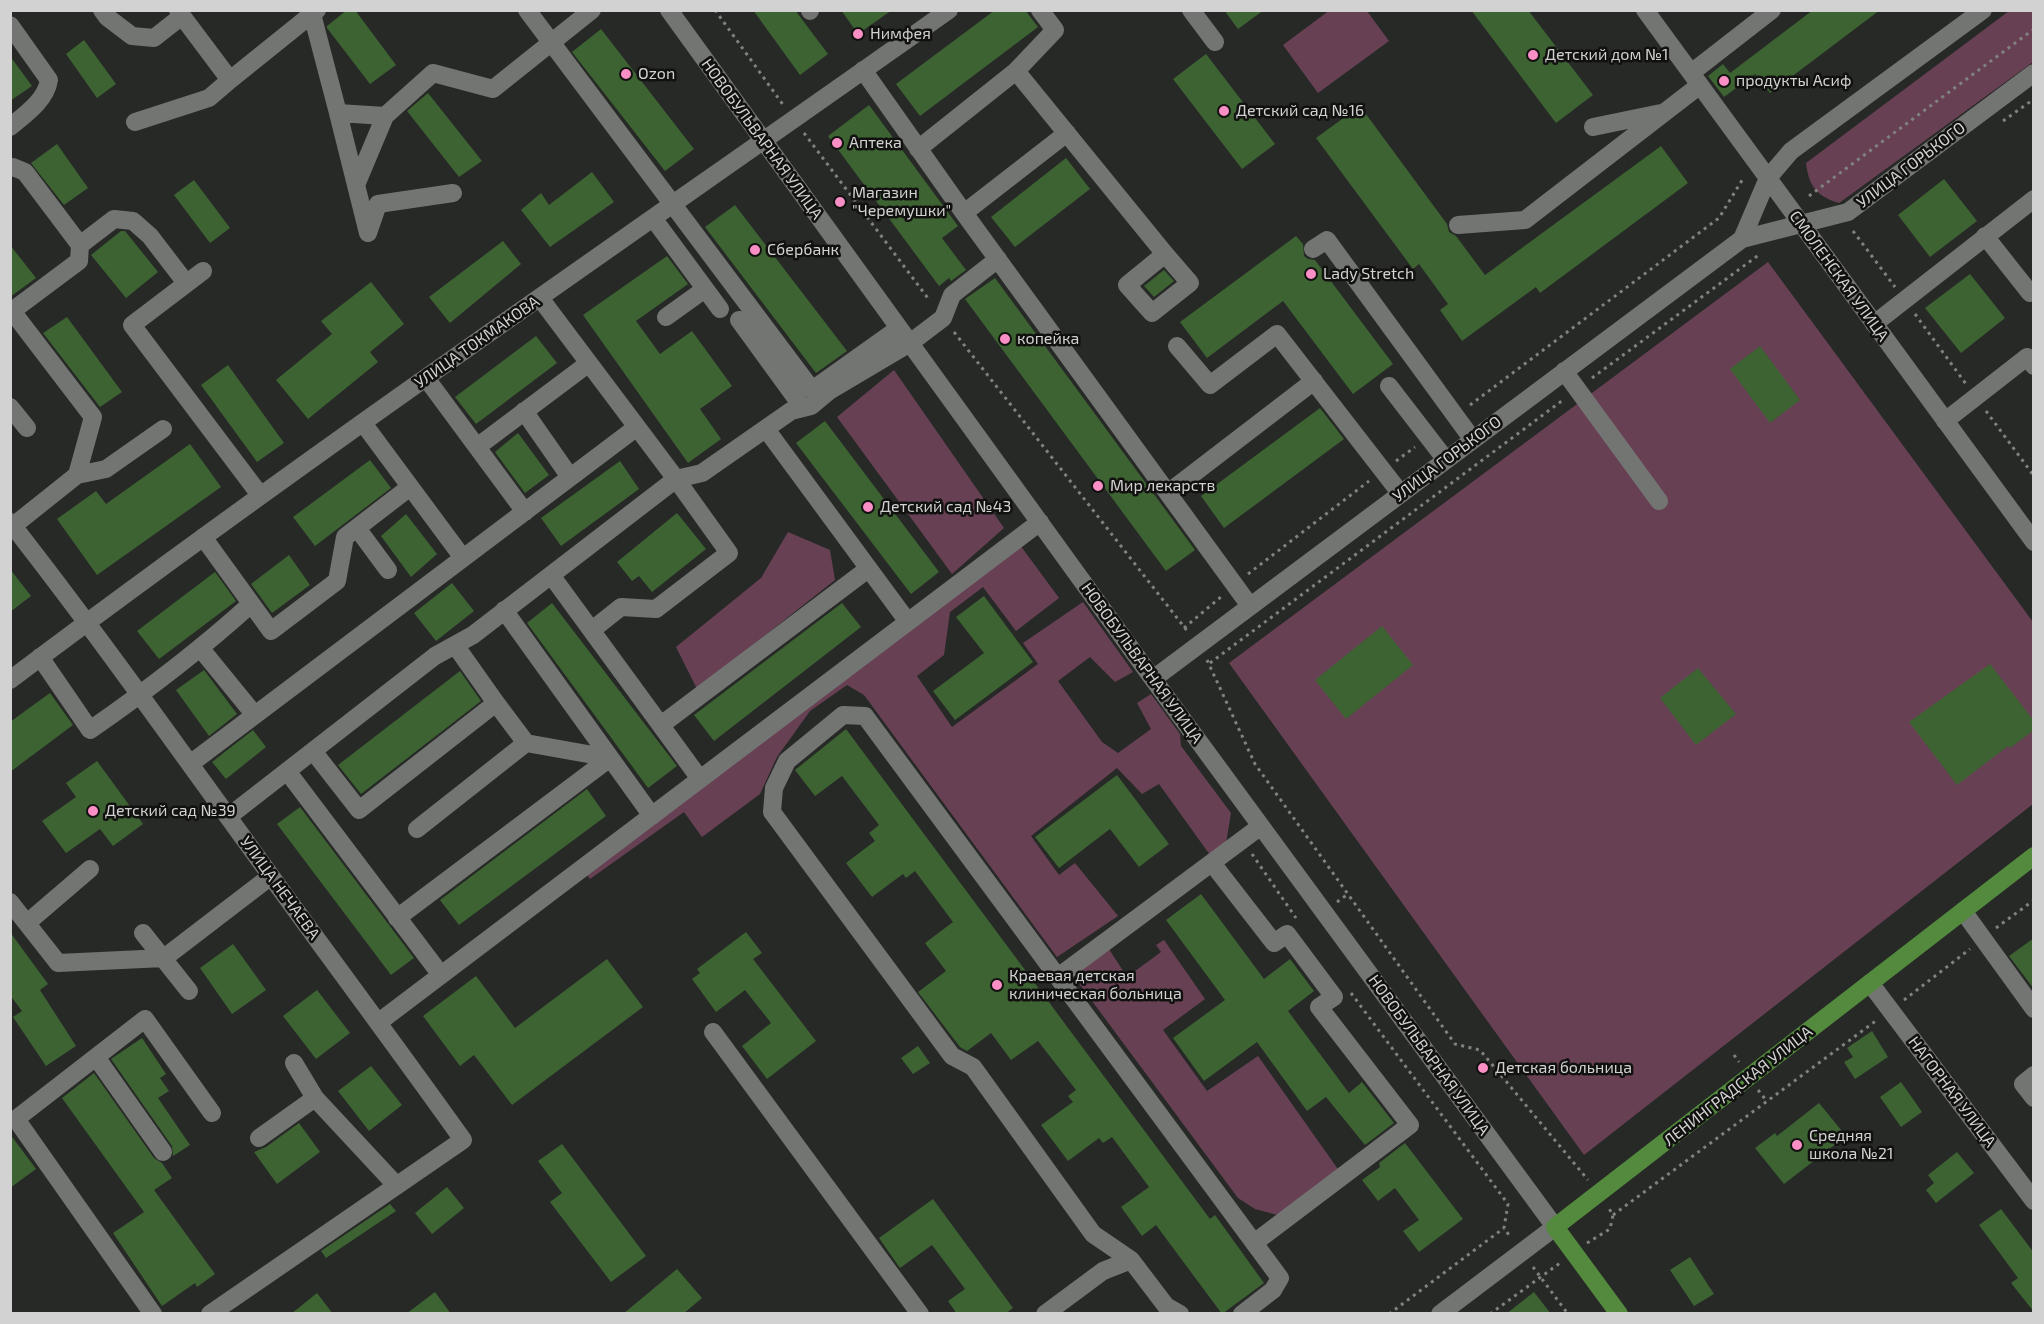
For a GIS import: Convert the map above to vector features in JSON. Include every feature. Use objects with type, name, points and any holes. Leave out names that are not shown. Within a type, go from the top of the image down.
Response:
[{"type":"main road","name":"ЛЕНИНГРАДСКАЯ УЛИЦА","points":[[1555,1227],[2034,856]]},
{"type":"main road","name":"НОВОБУЛЬВАРНАЯ УЛИЦА","points":[[1555,1227],[1619,1314]]},
{"type":"street","points":[[102,10],[107,17],[132,36],[154,38],[180,13],[230,80]]},
{"type":"street","points":[[527,10],[812,390],[899,328]]},
{"type":"street","points":[[356,185],[385,116],[433,73],[493,89],[592,10]]},
{"type":"street","name":"НОВОБУЛЬВАРНАЯ УЛИЦА","points":[[669,10],[1153,679],[1555,1227]]},
{"type":"street","name":"УЛИЦА ТОКМАКОВА","points":[[10,680],[260,495],[949,10]]},
{"type":"street","points":[[918,149],[1016,71],[1055,30],[1040,10]]},
{"type":"street","points":[[1191,10],[1215,42]]},
{"type":"street","name":"СМОЛЕНСКАЯ УЛИЦА","points":[[1645,10],[2034,542]]},
{"type":"street","points":[[1458,225],[1525,220],[1665,112],[1696,79],[1772,10]]},
{"type":"street","points":[[1742,239],[1768,178],[1791,151],[1983,10]]},
{"type":"street","points":[[135,122],[209,98],[315,12],[368,233],[378,204],[453,193]]},
{"type":"street","points":[[10,25],[49,80],[47,91],[27,114],[10,127]]},
{"type":"street","points":[[863,70],[964,213],[1250,606]]},
{"type":"street","points":[[1016,71],[1165,254]]},
{"type":"street","name":"УЛИЦА ГОРЬКОГО","points":[[1153,679],[1742,239],[1848,212],[2034,73]]},
{"type":"street","points":[[1593,127],[1665,112]]},
{"type":"street","points":[[338,113],[385,116]]},
{"type":"street","points":[[964,213],[1067,133]]},
{"type":"street","points":[[10,168],[25,172],[80,245],[79,261],[11,310],[93,417],[77,475]]},
{"type":"street","points":[[1874,324],[2034,199]]},
{"type":"street","points":[[653,218],[720,309]]},
{"type":"street","points":[[80,245],[114,219],[133,221],[150,236],[186,283]]},
{"type":"street","points":[[1985,236],[2030,293]]},
{"type":"street","points":[[1313,249],[1327,240],[1473,440]]},
{"type":"street","points":[[228,817],[435,656],[472,635],[676,478],[702,473],[791,411],[810,405],[829,390],[910,344],[943,318],[951,295],[998,259]]},
{"type":"street","points":[[203,271],[132,325],[260,495]]},
{"type":"street","points":[[666,317],[705,289]]},
{"type":"street","points":[[540,298],[676,478],[729,553],[656,609],[621,607],[592,630]]},
{"type":"street","points":[[739,320],[803,408]]},
{"type":"street","points":[[1177,346],[1210,385],[1277,334],[1401,494]]},
{"type":"street","points":[[1945,421],[2027,357],[2034,366]]},
{"type":"street","points":[[477,447],[589,363]]},
{"type":"street","points":[[1564,371],[1659,501]]},
{"type":"street","points":[[426,378],[525,512]]},
{"type":"street","points":[[1168,493],[1314,381]]},
{"type":"street","points":[[1389,386],[1446,460]]},
{"type":"street","points":[[10,407],[27,428]]},
{"type":"street","points":[[524,411],[570,477]]},
{"type":"street","points":[[363,423],[463,558]]},
{"type":"street","points":[[190,764],[637,427]]},
{"type":"street","points":[[12,524],[77,475],[106,469],[163,429]]},
{"type":"street","points":[[765,429],[908,622]]},
{"type":"street","points":[[202,537],[271,631],[337,581],[345,537],[410,488]]},
{"type":"street","points":[[379,1022],[1040,522]]},
{"type":"street","name":"УЛИЦА НЕЧАЕВА","points":[[12,524],[141,695],[463,1140],[396,1185]]},
{"type":"street","points":[[357,528],[388,570]]},
{"type":"street","points":[[661,725],[868,569]]},
{"type":"street","points":[[551,575],[700,779]]},
{"type":"street","points":[[40,657],[90,730],[141,695],[201,648],[251,604]]},
{"type":"street","points":[[504,610],[652,816]]},
{"type":"street","points":[[455,645],[526,743],[610,758]]},
{"type":"street","points":[[201,648],[254,714]]},
{"type":"street","points":[[313,751],[359,810],[496,703]]},
{"type":"street","points":[[1180,1314],[1166,1306],[1131,1260],[1093,1234],[973,1067],[952,1056],[772,812],[774,788],[787,761],[843,715],[865,716],[1280,1278],[1273,1290],[1242,1314]]},
{"type":"street","points":[[417,829],[526,743]]},
{"type":"street","points":[[398,918],[610,758]]},
{"type":"street","points":[[287,771],[441,975]]},
{"type":"street","points":[[1058,977],[1261,826]]},
{"type":"street","points":[[1212,863],[1274,943],[1287,934],[1334,997],[1319,1007],[1410,1125],[1254,1243]]},
{"type":"street","points":[[27,923],[90,869]]},
{"type":"street","points":[[10,902],[58,963],[164,958],[270,876]]},
{"type":"street","points":[[1963,911],[2034,1009]]},
{"type":"street","points":[[143,933],[189,991]]},
{"type":"street","name":"НАГОРНАЯ УЛИЦА","points":[[1870,983],[2034,1201]]},
{"type":"street","points":[[153,1314],[16,1119],[145,1019],[212,1113]]},
{"type":"street","points":[[713,1032],[920,1314]]},
{"type":"street","points":[[96,1057],[164,1152]]},
{"type":"street","points":[[210,1314],[396,1185],[315,1098],[294,1063]]},
{"type":"street","points":[[2034,1076],[2023,1084],[2034,1098]]},
{"type":"street","points":[[258,1138],[315,1098]]},
{"type":"street","name":"ЛЕНИНГРАДСКАЯ УЛИЦА","points":[[1450,1311],[1555,1227]]},
{"type":"street","points":[[1045,1314],[1103,1271],[1131,1260]]},
{"type":"path","points":[[715,10],[943,318],[1184,628],[1199,644],[1255,764],[1455,1044],[1479,1050],[1613,1215]]},
{"type":"path","points":[[1809,196],[2034,29]]},
{"type":"path","points":[[1995,127],[2034,99]]},
{"type":"path","points":[[1456,416],[1719,218],[1755,160]]},
{"type":"path","points":[[1853,231],[2034,476]]},
{"type":"path","points":[[1209,663],[1767,249]]},
{"type":"path","points":[[1184,628],[1235,585],[1428,437]]},
{"type":"path","points":[[1610,1229],[1613,1215],[1890,1010],[2034,900]]},
{"type":"path","points":[[1389,1314],[1504,1228]]},
{"type":"path","points":[[1490,1314],[1542,1278]]},
{"type":"shaded area","points":[[1330,10],[1367,11],[1389,41],[1318,93],[1283,45]]},
{"type":"shaded area","points":[[2009,11],[2033,11],[2033,62],[1839,203],[1825,197],[1815,189],[1809,178],[1806,163]]},
{"type":"shaded area","points":[[1768,262],[2033,622],[2033,804],[1584,1155],[1229,663]]},
{"type":"shaded area","points":[[894,370],[1004,528],[952,574],[837,417]]},
{"type":"shaded area","points":[[788,532],[830,550],[835,580],[697,689],[676,647],[761,578]]},
{"type":"shaded area","points":[[1020,545],[1059,598],[1016,631],[983,587],[950,612],[944,655],[917,676],[952,727],[1038,664],[1023,643],[1083,602],[1133,672],[1115,682],[1090,657],[1058,681],[1102,742],[1118,753],[1151,729],[1137,703],[1151,694],[1180,734],[1181,746],[1231,813],[1226,843],[1210,855],[1159,784],[1142,794],[1117,768],[1031,836],[1059,875],[1075,863],[1118,916],[1057,957],[864,695],[847,685],[810,711],[777,757],[760,794],[702,837],[684,812],[590,879],[585,872]]},
{"type":"shaded area","points":[[1164,940],[1205,999],[1163,1030],[1207,1091],[1258,1056],[1340,1172],[1281,1216],[1255,1209],[1238,1198],[1075,978],[1078,968],[1107,946],[1127,977],[1161,952],[1156,945]]},
{"type":"building","points":[[347,10],[355,10],[396,65],[370,84],[327,28]]},
{"type":"building","points":[[753,10],[795,10],[828,54],[800,75]]},
{"type":"building","points":[[841,10],[892,10],[858,34]]},
{"type":"building","points":[[995,10],[1025,10],[1038,27],[920,116],[896,84]]},
{"type":"building","points":[[1224,10],[1264,10],[1238,29]]},
{"type":"building","name":"Детский дом №1","points":[[1471,10],[1528,10],[1593,95],[1556,123]]},
{"type":"building","points":[[1813,10],[1880,10],[1770,93],[1755,74],[1724,97],[1708,76],[1723,64],[1730,73]]},
{"type":"building","points":[[601,29],[694,149],[665,171],[572,52]]},
{"type":"building","points":[[84,40],[116,84],[97,98],[66,54]]},
{"type":"building","name":"Детский сад №16","points":[[1206,54],[1275,144],[1242,169],[1173,79]]},
{"type":"building","points":[[10,56],[32,86],[10,101]]},
{"type":"building","points":[[428,93],[482,161],[459,177],[407,111]]},
{"type":"building","points":[[869,105],[958,226],[942,238],[966,270],[951,281],[949,278],[939,286],[828,136]]},
{"type":"building","points":[[1360,106],[1447,224],[1449,232],[1456,236],[1485,275],[1661,146],[1688,183],[1540,293],[1536,287],[1462,341],[1440,310],[1448,304],[1419,264],[1413,269],[1316,138]]},
{"type":"building","points":[[57,144],[88,188],[64,205],[31,163]]},
{"type":"building","points":[[1066,158],[1090,189],[1015,247],[991,217]]},
{"type":"building","points":[[592,172],[614,202],[550,247],[521,210],[541,193],[549,205]]},
{"type":"building","points":[[1944,179],[1977,221],[1930,257],[1898,215]]},
{"type":"building","points":[[194,180],[230,228],[210,243],[174,195]]},
{"type":"building","points":[[735,205],[847,351],[816,373],[705,227]]},
{"type":"building","points":[[121,231],[125,231],[158,272],[126,298],[91,255]]},
{"type":"building","points":[[1296,236],[1303,244],[1304,256],[1315,260],[1393,364],[1353,394],[1283,301],[1207,358],[1180,322]]},
{"type":"building","points":[[503,241],[521,264],[450,323],[429,297]]},
{"type":"building","points":[[10,245],[36,278],[10,297]]},
{"type":"building","points":[[667,256],[688,284],[636,321],[660,354],[692,331],[732,386],[700,409],[721,439],[688,463],[583,315]]},
{"type":"building","points":[[1164,270],[1174,281],[1154,297],[1144,286]]},
{"type":"building","points":[[1970,274],[2005,318],[1961,353],[1925,308]]},
{"type":"building","points":[[995,278],[1195,550],[1166,571],[965,299]]},
{"type":"building","points":[[371,282],[404,324],[370,352],[378,362],[308,419],[276,380],[332,334],[321,321]]},
{"type":"building","points":[[67,317],[122,392],[100,407],[43,333]]},
{"type":"building","points":[[536,336],[557,363],[476,424],[455,397]]},
{"type":"building","points":[[1760,346],[1800,400],[1770,423],[1730,369]]},
{"type":"building","points":[[228,365],[284,443],[257,462],[201,385]]},
{"type":"building","points":[[1320,408],[1344,439],[1224,528],[1201,496]]},
{"type":"building","name":"Детский сад №43","points":[[825,421],[939,572],[911,594],[796,443]]},
{"type":"building","points":[[518,433],[549,475],[525,493],[495,452]]},
{"type":"building","points":[[190,444],[221,487],[97,575],[57,519],[96,491],[106,504]]},
{"type":"building","points":[[370,460],[391,488],[315,546],[293,517]]},
{"type":"building","points":[[620,461],[639,489],[561,546],[541,518]]},
{"type":"building","points":[[677,513],[706,549],[652,592],[639,576],[632,581],[617,562]]},
{"type":"building","points":[[406,514],[437,554],[411,577],[381,536]]},
{"type":"building","points":[[289,555],[310,585],[272,613],[251,584]]},
{"type":"building","points":[[10,569],[31,596],[10,612]]},
{"type":"building","points":[[215,572],[236,601],[159,659],[137,631]]},
{"type":"building","points":[[452,583],[474,611],[436,641],[414,613]]},
{"type":"building","points":[[984,596],[1033,662],[955,720],[933,691],[984,653],[956,617]]},
{"type":"building","points":[[552,603],[677,766],[648,788],[527,623]]},
{"type":"building","points":[[842,603],[861,627],[714,741],[694,715]]},
{"type":"building","points":[[1382,626],[1413,665],[1346,719],[1315,680]]},
{"type":"building","points":[[1990,664],[2034,721],[2034,730],[2010,748],[2008,746],[1957,785],[1909,722]]},
{"type":"building","points":[[1698,668],[1736,714],[1696,745],[1660,698]]},
{"type":"building","points":[[204,670],[237,714],[209,736],[176,690]]},
{"type":"building","points":[[460,671],[481,701],[361,794],[338,765]]},
{"type":"building","points":[[50,693],[73,725],[10,772],[10,722]]},
{"type":"building","name":"Краевая детская клиническая больница","points":[[846,729],[1210,1219],[1215,1215],[1264,1283],[1222,1314],[1156,1225],[1142,1236],[1121,1207],[1149,1187],[1112,1137],[1103,1143],[1099,1138],[1068,1161],[1041,1125],[1073,1102],[1068,1096],[1076,1090],[1038,1041],[1011,1060],[991,1033],[967,1051],[960,1047],[918,992],[946,971],[925,943],[953,922],[915,871],[906,878],[903,874],[872,897],[846,863],[875,841],[869,833],[879,825],[842,776],[815,796],[795,770]]},
{"type":"building","points":[[253,730],[266,747],[226,779],[212,762]]},
{"type":"building","points":[[97,761],[143,824],[113,846],[100,829],[66,853],[42,821],[76,797],[66,783]]},
{"type":"building","points":[[1117,775],[1169,844],[1139,867],[1110,829],[1059,868],[1035,837]]},
{"type":"building","points":[[587,789],[606,816],[459,925],[440,900]]},
{"type":"building","points":[[300,807],[414,958],[391,975],[277,824]]},
{"type":"building","name":"Краевая детская клиническая больница","points":[[1201,894],[1264,979],[1290,959],[1314,991],[1288,1011],[1349,1093],[1362,1082],[1394,1123],[1365,1145],[1326,1097],[1307,1111],[1257,1042],[1204,1081],[1173,1038],[1225,1000],[1166,920]]},
{"type":"building","points":[[10,932],[48,984],[40,990],[76,1046],[46,1066],[13,1017],[22,1011],[10,995]]},
{"type":"building","points":[[746,932],[762,953],[753,959],[816,1041],[767,1079],[742,1046],[771,1023],[745,990],[716,1012],[692,979],[700,973],[697,969]]},
{"type":"building","points":[[2034,938],[2034,989],[2009,956]]},
{"type":"building","points":[[233,944],[266,990],[232,1014],[200,968]]},
{"type":"building","points":[[607,959],[643,1007],[512,1105],[474,1055],[460,1066],[423,1016],[476,976],[515,1028]]},
{"type":"building","points":[[317,990],[350,1033],[316,1059],[283,1016]]},
{"type":"building","points":[[1872,1031],[1888,1057],[1855,1079],[1844,1062],[1853,1057],[1847,1048]]},
{"type":"building","points":[[142,1038],[166,1074],[160,1078],[169,1091],[158,1098],[190,1145],[173,1156],[172,1146],[111,1059]]},
{"type":"building","points":[[918,1046],[930,1063],[913,1074],[901,1058]]},
{"type":"building","points":[[371,1066],[402,1105],[369,1131],[338,1091]]},
{"type":"building","points":[[94,1073],[154,1158],[162,1163],[172,1178],[154,1190],[215,1274],[197,1287],[195,1283],[162,1306],[113,1233],[144,1212],[62,1098]]},
{"type":"building","points":[[1901,1082],[1922,1112],[1901,1127],[1880,1097]]},
{"type":"building","name":"Средняя школа №21","points":[[1819,1103],[1846,1136],[1784,1184],[1755,1148],[1775,1133],[1777,1136]]},
{"type":"building","points":[[299,1123],[320,1152],[277,1184],[254,1152],[266,1147]]},
{"type":"building","points":[[10,1134],[36,1169],[10,1188]]},
{"type":"building","points":[[1405,1143],[1463,1219],[1419,1252],[1403,1231],[1419,1220],[1395,1188],[1378,1201],[1362,1180],[1380,1167],[1379,1163]]},
{"type":"building","points":[[562,1144],[646,1256],[611,1282],[550,1202],[562,1193],[538,1161]]},
{"type":"building","points":[[1957,1152],[1974,1173],[1936,1203],[1926,1190],[1934,1183],[1928,1175]]},
{"type":"building","points":[[447,1187],[464,1208],[432,1234],[415,1213]]},
{"type":"building","points":[[933,1199],[1013,1308],[1005,1314],[957,1314],[948,1301],[965,1289],[932,1245],[900,1268],[879,1238]]},
{"type":"building","points":[[390,1204],[396,1211],[326,1258],[321,1251]]},
{"type":"building","points":[[2001,1209],[2034,1253],[2034,1312],[2011,1283],[2018,1278],[1979,1225]]},
{"type":"building","points":[[1690,1257],[1714,1294],[1694,1306],[1670,1270]]},
{"type":"building","points":[[677,1269],[702,1298],[683,1314],[623,1314]]},
{"type":"building","points":[[435,1292],[451,1314],[406,1314]]},
{"type":"building","points":[[1534,1292],[1551,1314],[1506,1314]]},
{"type":"building","points":[[317,1293],[333,1314],[291,1314]]},
{"type":"place","name":"Нимфея","points":[[858,34]]},
{"type":"place","name":"Детский дом №1","points":[[1533,55]]},
{"type":"place","name":"Ozon","points":[[626,74]]},
{"type":"place","name":"продукты Асиф","points":[[1724,81]]},
{"type":"place","name":"Детский сад №16","points":[[1224,111]]},
{"type":"place","name":"Аптека","points":[[837,143]]},
{"type":"place","name":"Магазин \"Черемушки\"","points":[[840,202]]},
{"type":"place","name":"Сбербанк","points":[[755,250]]},
{"type":"place","name":"Lady Stretch","points":[[1311,274]]},
{"type":"place","name":"копейка","points":[[1005,339]]},
{"type":"place","name":"Мир лекарств","points":[[1098,486]]},
{"type":"place","name":"Детский сад №43","points":[[868,507]]},
{"type":"place","name":"Детский сад №39","points":[[93,811]]},
{"type":"place","name":"Краевая детская клиническая больница","points":[[997,985]]},
{"type":"place","name":"Детская больница","points":[[1483,1068]]},
{"type":"place","name":"Средняя школа №21","points":[[1797,1145]]}]
